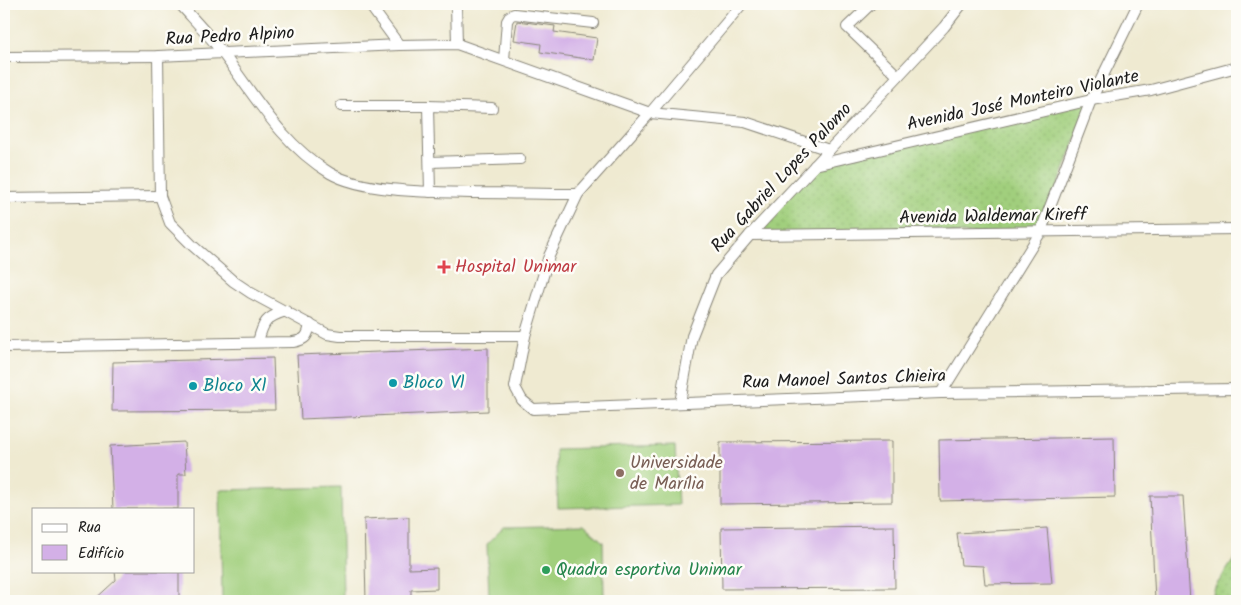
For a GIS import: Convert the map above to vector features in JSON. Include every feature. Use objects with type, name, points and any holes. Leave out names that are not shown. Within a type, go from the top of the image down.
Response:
[{"type":"street","points":[[180,4],[223,54],[276,127],[305,154],[331,174],[357,183],[393,189],[430,192],[578,194]]},
{"type":"street","points":[[369,4],[399,45]]},
{"type":"street","points":[[456,4],[457,44],[650,113],[745,122],[829,150]]},
{"type":"street","points":[[158,56],[160,196],[170,223],[233,281],[326,334],[340,336],[525,336],[549,256],[578,194],[650,113],[742,4]]},
{"type":"street","points":[[871,4],[847,27],[898,76]]},
{"type":"street","name":"Rua Gabriel Lopes Palomo","points":[[680,403],[692,336],[716,274],[944,27],[962,4]]},
{"type":"street","points":[[941,393],[1040,233],[1091,100],[1138,4]]},
{"type":"street","points":[[504,60],[507,21],[514,14],[593,23]]},
{"type":"street","name":"Rua Pedro Alpino","points":[[4,57],[158,56],[457,44]]},
{"type":"street","name":"Avenida José Monteiro Violante","points":[[815,165],[1091,100],[1152,90],[1237,67]]},
{"type":"street","points":[[341,106],[492,108]]},
{"type":"street","points":[[428,106],[430,192]]},
{"type":"street","points":[[430,162],[520,159]]},
{"type":"street","points":[[4,198],[160,196]]},
{"type":"street","name":"Avenida Waldemar Kireff","points":[[750,236],[1237,229]]},
{"type":"street","points":[[258,342],[262,328],[268,318],[286,311]]},
{"type":"street","points":[[4,346],[294,342],[304,340],[308,334],[310,324]]},
{"type":"street","name":"Rua Manoel Santos Chieira","points":[[525,336],[516,387],[522,400],[533,409],[941,393],[1237,389]]},
{"type":"green space","points":[[1091,100],[1040,233],[750,235],[815,165]]},
{"type":"green space","points":[[675,446],[678,505],[558,508],[555,449]]},
{"type":"green space","points":[[341,487],[343,601],[222,601],[220,490]]},
{"type":"green space","name":"Quadra esportiva Unimar","points":[[584,525],[603,542],[604,597],[599,601],[494,601],[489,596],[487,544],[504,527]]},
{"type":"green space","points":[[1237,555],[1237,601],[1220,601],[1220,598],[1213,594],[1215,587]]},
{"type":"building","points":[[517,21],[555,26],[554,32],[597,38],[594,60],[540,52],[541,44],[514,40]]},
{"type":"building","name":"Bloco Vl","points":[[488,348],[488,411],[301,419],[297,355]]},
{"type":"building","name":"Bloco Xl","points":[[273,358],[275,410],[112,411],[113,362]]},
{"type":"building","points":[[1114,437],[1115,497],[940,501],[939,440]]},
{"type":"building","points":[[892,441],[892,502],[720,504],[720,442]]},
{"type":"building","points":[[184,442],[186,474],[178,474],[178,508],[113,508],[110,446]]},
{"type":"building","points":[[1150,496],[1183,496],[1190,601],[1155,601]]},
{"type":"building","points":[[409,517],[409,569],[437,568],[437,589],[411,590],[411,601],[366,601],[364,519]]},
{"type":"building","points":[[894,526],[895,588],[722,589],[721,528]]},
{"type":"building","points":[[1047,528],[1052,583],[985,584],[983,566],[961,565],[957,533]]},
{"type":"building","points":[[115,572],[179,572],[179,601],[93,601],[116,580]]},
{"type":"place","name":"Hospital Unimar","points":[[444,267]]},
{"type":"place","name":"Bloco Vl","points":[[393,383]]},
{"type":"place","name":"Bloco Xl","points":[[193,386]]},
{"type":"place","name":"Universidade de Marília","points":[[620,473]]},
{"type":"place","name":"Quadra esportiva Unimar","points":[[546,570]]}]
